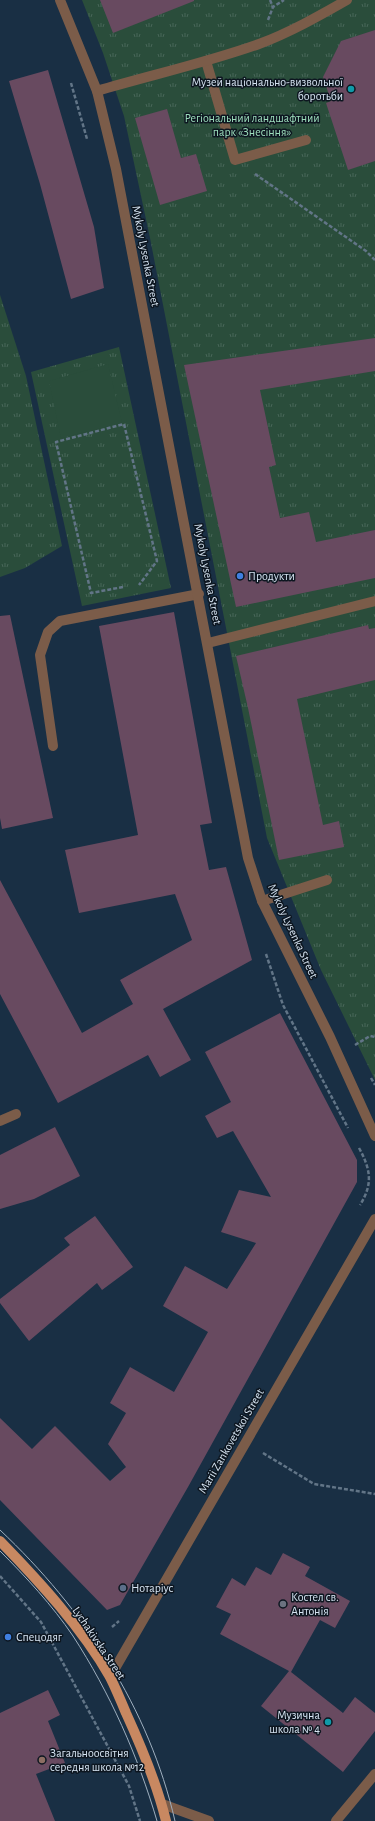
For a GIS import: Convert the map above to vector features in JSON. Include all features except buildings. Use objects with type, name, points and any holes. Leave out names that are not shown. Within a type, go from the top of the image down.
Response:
[{"type":"main road","name":"Lychakivska Street","points":[[0,1540],[37,1579],[78,1629],[110,1677],[140,1744],[162,1804],[166,1821]]},
{"type":"street","name":"Mykoly Lysenka Street","points":[[60,0],[97,91],[116,169],[199,594],[248,858],[262,901],[330,1037],[375,1136]]},
{"type":"street","points":[[97,91],[206,61],[260,44],[347,0]]},
{"type":"street","points":[[206,61],[235,160],[306,140]]},
{"type":"street","points":[[53,746],[40,654],[48,632],[60,621],[199,594]]},
{"type":"street","points":[[208,643],[375,601]]},
{"type":"street","points":[[262,901],[327,880]]},
{"type":"street","points":[[0,1121],[16,1114]]},
{"type":"street","name":"Marii Zankovetskoi Street","points":[[110,1677],[375,1219]]},
{"type":"street","points":[[336,1821],[375,1774]]},
{"type":"street","points":[[162,1804],[209,1821]]},
{"type":"path","points":[[270,0],[273,7]]},
{"type":"path","points":[[71,81],[88,142]]},
{"type":"path","points":[[235,160],[366,251],[375,260]]},
{"type":"path","points":[[126,587],[91,593],[56,442],[124,424],[157,561],[139,585]]},
{"type":"path","points":[[132,586],[146,584]]},
{"type":"path","points":[[263,948],[283,1004],[352,1134]]},
{"type":"path","points":[[354,1046],[370,1036],[375,1037]]},
{"type":"path","points":[[356,1141],[366,1161],[370,1177],[365,1197],[358,1210]]},
{"type":"path","points":[[263,1453],[314,1484],[375,1494]]},
{"type":"path","points":[[0,1576],[41,1622],[129,1786],[140,1821]]},
{"type":"path","points":[[112,1627],[124,1616]]},
{"type":"green space","name":"Регіональний ландшафтний парк «Знесіння»","points":[[82,0],[375,0],[375,1080],[321,970],[267,838],[150,238],[124,116],[103,53]]},
{"type":"green space","points":[[0,295],[26,376],[62,546],[25,568],[0,577]]},
{"type":"green space","points":[[119,347],[171,588],[82,606],[31,372]]},
{"type":"green space","points":[[108,364],[122,423],[61,438],[49,381]]},
{"type":"tram line","points":[[0,1530],[31,1561],[59,1593],[85,1627],[109,1663],[130,1700],[148,1739],[163,1779],[175,1821]]},
{"type":"tram line","points":[[0,1551],[48,1602],[73,1636],[99,1680],[111,1702],[132,1749],[157,1821]]},
{"type":"place","name":"Музей національно-визвольної боротьби","points":[[351,89]]},
{"type":"place","name":"Продукти","points":[[240,576]]},
{"type":"place","name":"Нотаріус","points":[[123,1588]]},
{"type":"place","name":"Костел св. Антонія","points":[[283,1604]]},
{"type":"place","name":"Спецодяг","points":[[8,1637]]},
{"type":"place","name":"Музична школа № 4","points":[[328,1722]]},
{"type":"place","name":"Загальноосвітня середня школа №12","points":[[42,1760]]}]
